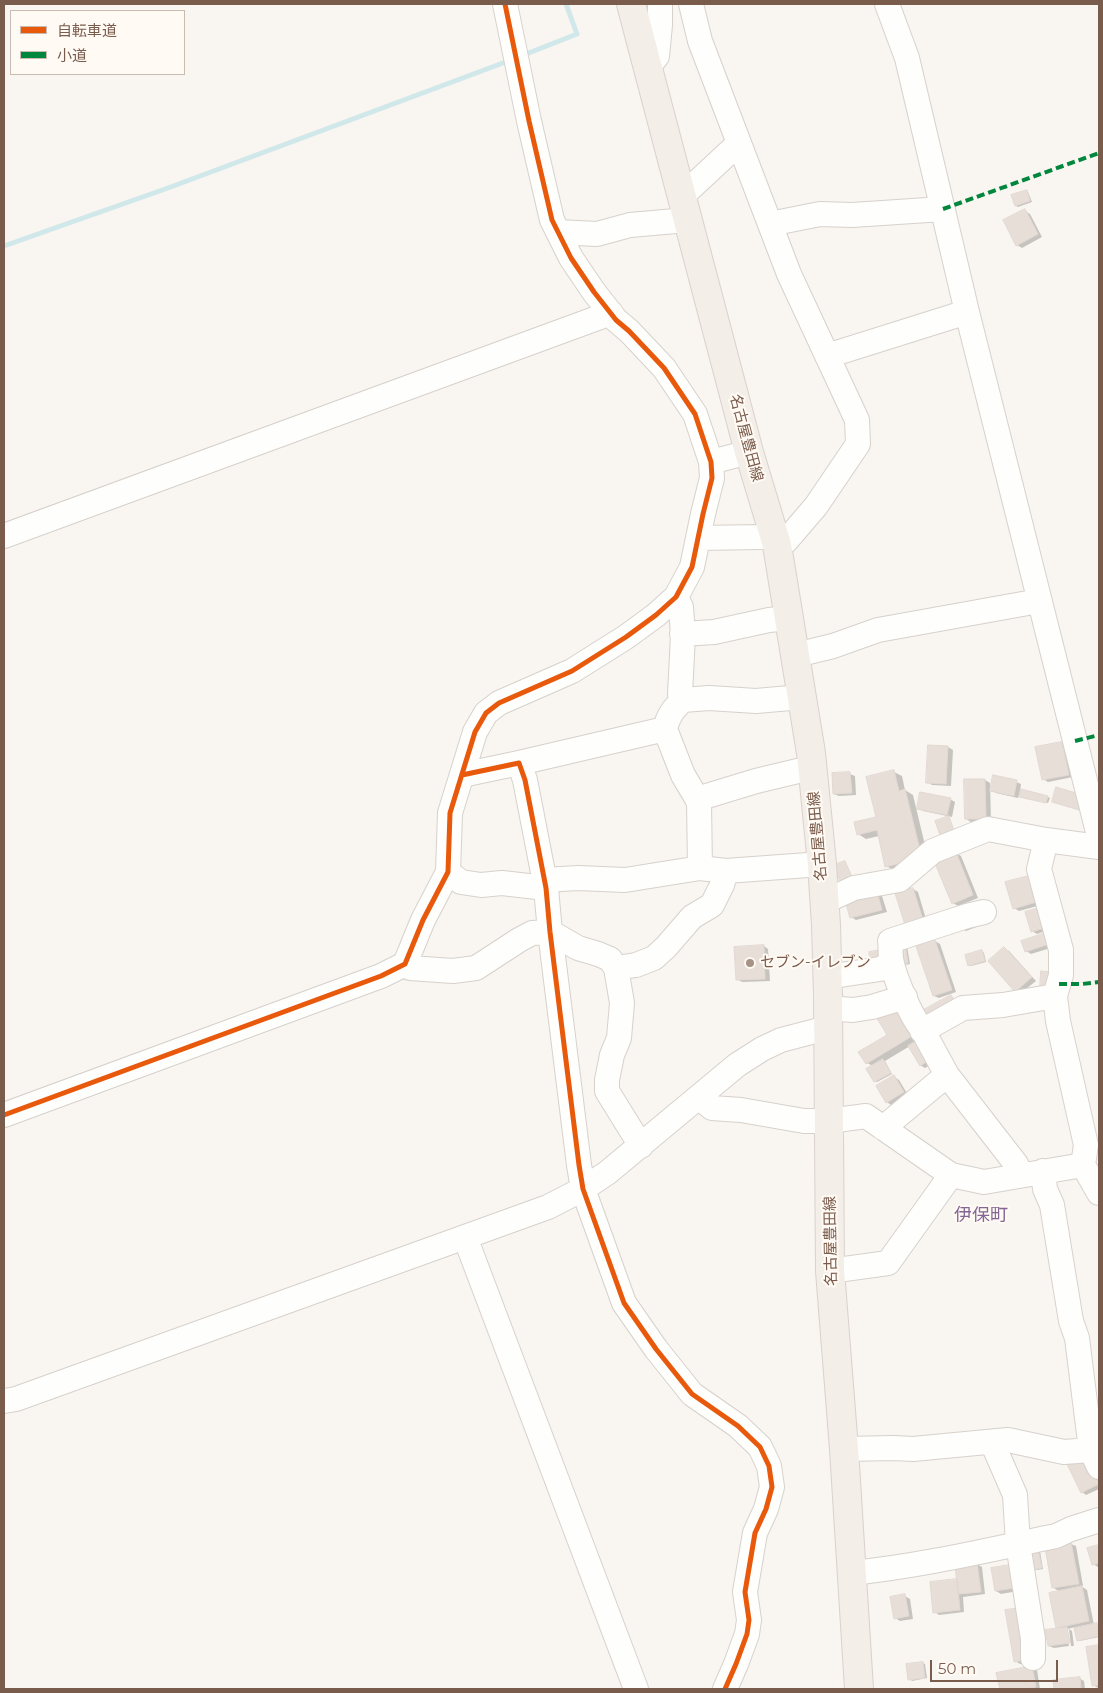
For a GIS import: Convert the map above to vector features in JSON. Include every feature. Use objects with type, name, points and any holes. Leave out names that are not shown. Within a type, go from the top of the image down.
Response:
[{"type":"main road","name":"名古屋豊田線","points":[[631,4],[749,452],[775,540],[790,618],[802,697],[822,864],[827,977],[830,1271],[844,1449],[859,1689]]},
{"type":"street","points":[[4,1115],[382,976],[405,964],[423,920],[448,872],[450,813],[475,732],[486,713],[499,704],[572,671],[626,637],[656,615],[676,597],[692,567],[712,478],[711,462],[695,414],[664,368],[611,313],[594,292],[571,258],[552,220],[506,4]]},
{"type":"street","points":[[647,69],[657,56],[660,4]]},
{"type":"street","points":[[691,4],[700,41],[789,274],[857,420],[858,444],[816,506],[786,541],[760,537],[698,538]]},
{"type":"street","points":[[887,4],[907,58],[967,312],[1099,836]]},
{"type":"street","points":[[558,232],[597,234],[684,209],[738,144]]},
{"type":"street","points":[[770,224],[820,214],[852,215],[943,209]]},
{"type":"street","points":[[827,356],[967,312]]},
{"type":"street","points":[[4,536],[611,313]]},
{"type":"street","points":[[711,462],[749,452]]},
{"type":"street","points":[[676,597],[681,607],[680,694],[683,700]]},
{"type":"street","points":[[796,656],[833,646],[878,630],[1039,601]]},
{"type":"street","points":[[682,634],[714,632],[769,620],[790,618]]},
{"type":"street","points":[[700,868],[699,802],[683,775],[665,730],[671,712],[683,700],[709,698],[756,701],[802,697]]},
{"type":"street","points":[[462,775],[665,730]]},
{"type":"street","points":[[519,763],[525,780],[545,884],[579,1165],[584,1189],[624,1303],[656,1350],[692,1394],[738,1426],[760,1447],[769,1466],[772,1487],[766,1509],[755,1533],[745,1592],[749,1620],[747,1634],[725,1689]]},
{"type":"street","points":[[697,799],[756,781],[802,770],[812,771]]},
{"type":"street","points":[[824,902],[854,888],[899,880],[933,851],[988,829],[1046,840],[1099,847]]},
{"type":"street","points":[[1046,840],[1039,869],[1061,950],[1061,975],[1055,996],[1060,1030],[1086,1145],[1083,1165],[1099,1193]]},
{"type":"street","points":[[448,872],[461,882],[481,885],[502,883],[545,884],[578,878],[625,880],[700,868],[726,871],[822,864]]},
{"type":"street","points":[[616,968],[636,965],[654,958],[692,917],[712,905],[722,885],[726,871]]},
{"type":"street","points":[[844,1449],[913,1449],[1008,1440],[1095,1458],[1077,1338],[1071,1321],[1052,1205],[1045,1189],[1032,1173],[1016,1164],[947,1075],[916,1023],[892,963],[890,940],[984,912]]},
{"type":"street","points":[[405,964],[410,968],[453,971],[476,968],[532,933],[550,932],[578,948],[610,959],[616,968],[622,1003],[619,1038],[612,1055],[607,1080],[608,1091],[640,1146]]},
{"type":"street","points":[[827,977],[880,969],[892,963]]},
{"type":"street","points":[[922,1031],[963,1008],[1003,1005],[1055,996]]},
{"type":"street","points":[[4,1401],[25,1396],[548,1207],[584,1189],[607,1173],[737,1065],[762,1049],[827,1018],[905,997]]},
{"type":"street","points":[[883,1128],[947,1075]]},
{"type":"street","points":[[699,1097],[712,1108],[741,1110],[804,1121],[829,1121],[866,1116],[951,1175],[984,1182],[1083,1165]]},
{"type":"street","points":[[830,1271],[888,1263],[951,1175]]},
{"type":"street","points":[[465,1237],[636,1689]]},
{"type":"street","points":[[992,1442],[1015,1495],[1018,1544],[1033,1639],[1033,1658]]},
{"type":"street","points":[[852,1573],[885,1570],[910,1564],[943,1560],[1056,1536],[1099,1520]]},
{"type":"building","points":[[1027,190],[1030,201],[1015,206],[1011,195]]},
{"type":"building","points":[[1025,209],[1038,234],[1016,246],[1003,220]]},
{"type":"building","points":[[1062,742],[1069,775],[1042,780],[1035,747]]},
{"type":"building","points":[[928,745],[948,746],[946,784],[926,783]]},
{"type":"building","points":[[894,770],[899,791],[905,789],[922,858],[885,867],[877,830],[857,835],[854,822],[876,817],[866,777]]},
{"type":"building","points":[[850,772],[852,793],[833,794],[832,773]]},
{"type":"building","points":[[993,775],[1017,780],[1014,796],[990,791]]},
{"type":"building","points":[[964,779],[985,779],[986,819],[965,819]]},
{"type":"building","points":[[1056,787],[1083,795],[1079,810],[1052,802]]},
{"type":"building","points":[[1021,789],[1048,796],[1046,803],[1019,797]]},
{"type":"building","points":[[920,792],[951,798],[947,815],[917,809]]},
{"type":"building","points":[[949,816],[956,837],[942,841],[935,821]]},
{"type":"building","points":[[956,852],[973,895],[952,904],[934,861]]},
{"type":"building","points":[[845,861],[853,879],[841,884],[834,865]]},
{"type":"building","points":[[1033,875],[1040,901],[1013,909],[1005,882]]},
{"type":"building","points":[[913,888],[924,923],[906,928],[895,893]]},
{"type":"building","points":[[877,892],[882,910],[850,918],[845,900]]},
{"type":"building","points":[[1042,907],[1048,927],[1031,932],[1025,912]]},
{"type":"building","points":[[1049,932],[1052,943],[1025,952],[1021,941]]},
{"type":"building","points":[[935,940],[952,990],[933,996],[916,946]]},
{"type":"building","points":[[905,943],[908,963],[895,966]]},
{"type":"building","name":"セブン-イレブン","points":[[764,945],[765,979],[736,980],[734,947]]},
{"type":"building","points":[[1004,947],[1032,977],[1015,992],[988,961]]},
{"type":"building","points":[[883,950],[885,963],[870,964],[869,952]]},
{"type":"building","points":[[982,950],[985,961],[968,966],[965,955]]},
{"type":"building","points":[[1041,971],[1052,972],[1051,991],[1040,990]]},
{"type":"building","points":[[951,995],[958,1006],[923,1026],[916,1014]]},
{"type":"building","points":[[895,1003],[914,1035],[866,1064],[858,1052],[887,1035],[875,1015]]},
{"type":"building","points":[[921,1038],[933,1058],[920,1066],[908,1046]]},
{"type":"building","points":[[883,1059],[891,1073],[874,1082],[866,1069]]},
{"type":"building","points":[[894,1075],[904,1092],[886,1103],[876,1086]]},
{"type":"building","points":[[1087,1455],[1099,1484],[1081,1493],[1067,1464]]},
{"type":"building","points":[[1071,1542],[1079,1584],[1052,1588],[1045,1547]]},
{"type":"building","points":[[1099,1545],[1099,1563],[1092,1565],[1087,1548]]},
{"type":"building","points":[[1038,1549],[1042,1568],[1028,1571],[1024,1551]]},
{"type":"building","points":[[977,1563],[981,1592],[958,1594],[955,1565]]},
{"type":"building","points":[[1010,1565],[1014,1588],[995,1591],[991,1568]]},
{"type":"building","points":[[957,1579],[960,1610],[933,1613],[930,1582]]},
{"type":"building","points":[[1082,1586],[1089,1621],[1056,1628],[1049,1593]]},
{"type":"building","points":[[905,1594],[909,1616],[894,1619],[890,1597]]},
{"type":"building","points":[[1021,1608],[1030,1659],[1014,1662],[1005,1610]]},
{"type":"building","points":[[1097,1623],[1099,1636],[1077,1641],[1074,1628]]},
{"type":"building","points":[[1067,1627],[1070,1643],[1048,1646],[1045,1630]]},
{"type":"building","points":[[1099,1645],[1099,1685],[1092,1686],[1086,1647]]},
{"type":"building","points":[[923,1662],[925,1678],[908,1680],[906,1664]]},
{"type":"building","points":[[1032,1666],[1036,1687],[1000,1689],[996,1673]]},
{"type":"building","points":[[1080,1677],[1081,1689],[1054,1689],[1053,1680]]},
{"type":"waterway","points":[[521,56],[577,34],[566,4]]},
{"type":"waterway","points":[[4,246],[168,188],[511,60]]},
{"type":"marked path","points":[[943,209],[1099,153]]},
{"type":"marked path","points":[[1075,741],[1099,735]]},
{"type":"marked path","points":[[1059,984],[1099,982]]},
{"type":"cycle path","points":[[4,1115],[381,976],[405,964],[423,920],[448,872],[450,813],[475,732],[486,713],[499,703],[572,671],[626,637],[656,615],[676,597],[692,567],[712,478],[711,462],[695,414],[664,368],[616,320],[594,292],[571,258],[552,220],[505,4]]},
{"type":"cycle path","points":[[462,775],[519,763],[525,780],[546,888],[583,1189],[624,1303],[656,1349],[692,1394],[738,1426],[760,1447],[769,1466],[772,1487],[766,1509],[755,1533],[745,1592],[749,1620],[747,1634],[725,1689]]},
{"type":"place","name":"セブン-イレブン","points":[[750,963]]},
{"type":"district","name":"伊保町","points":[[981,1216]]}]
